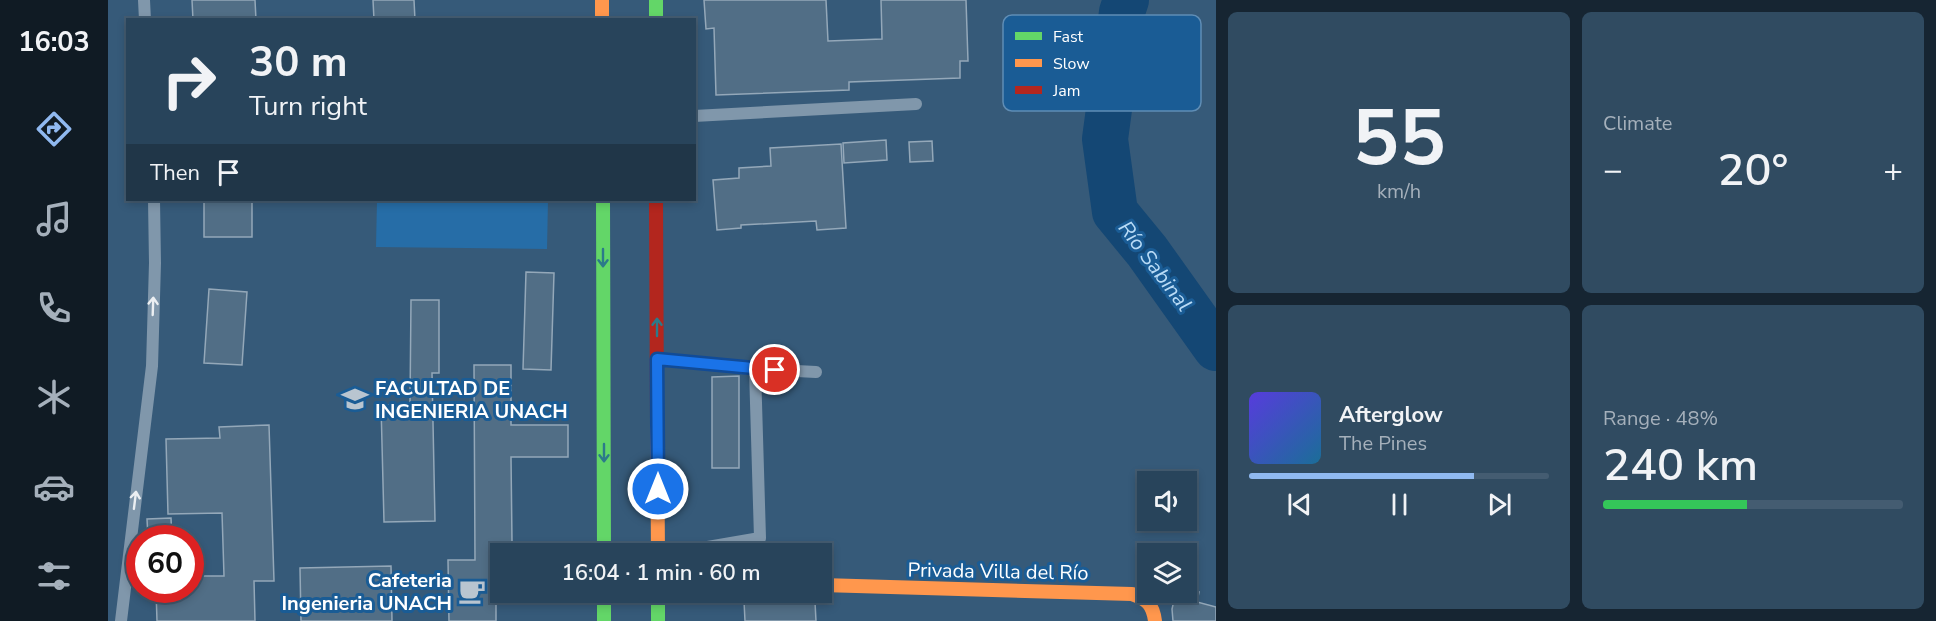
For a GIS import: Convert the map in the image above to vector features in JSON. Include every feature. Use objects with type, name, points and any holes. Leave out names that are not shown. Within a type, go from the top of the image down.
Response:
[{"type":"main road","points":[[602,0],[602,18]]},
{"type":"main road","points":[[656,0],[656,18]]},
{"type":"main road","points":[[603,201],[604,543]]},
{"type":"main road","points":[[656,201],[658,543]]},
{"type":"main road","name":"Privada Villa del Río","points":[[832,585],[1132,594],[1147,599],[1154,610],[1155,621]]},
{"type":"main road","points":[[604,603],[604,621]]},
{"type":"main road","points":[[658,603],[658,621]]},
{"type":"lane","points":[[144,0],[145,18]]},
{"type":"lane","points":[[696,116],[916,105]]},
{"type":"lane","points":[[121,621],[152,366],[154,201]]},
{"type":"lane","points":[[657,359],[755,369],[816,372]]},
{"type":"lane","points":[[731,543],[760,538],[755,369]]},
{"type":"shaded area","points":[[377,201],[548,201],[547,249],[376,247]]},
{"type":"building","points":[[192,0],[255,0],[256,18],[193,18]]},
{"type":"building","points":[[373,0],[414,0],[415,18],[374,18]]},
{"type":"building","points":[[704,0],[826,0],[828,41],[882,39],[881,0],[966,0],[968,61],[960,61],[960,78],[849,82],[849,90],[716,95],[714,28],[706,29]]},
{"type":"building","points":[[886,140],[887,160],[844,163],[843,143]]},
{"type":"building","points":[[932,141],[933,161],[910,162],[909,142]]},
{"type":"building","points":[[841,144],[846,228],[817,230],[816,221],[741,225],[741,228],[717,230],[713,180],[739,178],[739,168],[771,166],[770,148]]},
{"type":"building","points":[[204,201],[252,201],[252,237],[204,237]]},
{"type":"building","points":[[526,272],[554,273],[551,370],[523,369]]},
{"type":"building","points":[[209,289],[247,292],[242,365],[204,363]]},
{"type":"building","points":[[411,300],[439,300],[439,373],[432,373],[435,521],[384,522],[381,405],[410,405]]},
{"type":"building","points":[[474,365],[511,365],[511,425],[568,425],[568,457],[511,457],[512,542],[490,543],[490,603],[496,603],[496,621],[449,621],[448,560],[475,560]]},
{"type":"building","points":[[739,376],[739,468],[712,468],[712,377]]},
{"type":"building","points":[[269,425],[274,581],[254,581],[255,621],[157,621],[156,603],[204,603],[204,576],[224,576],[222,513],[168,514],[166,439],[220,438],[219,427]]},
{"type":"building","points":[[171,518],[171,525],[147,525],[147,519]]},
{"type":"building","points":[[391,566],[392,621],[301,621],[300,568]]},
{"type":"building","points":[[1197,602],[1216,607],[1216,621],[1173,621],[1173,603]]},
{"type":"building","points":[[744,603],[815,603],[816,621],[745,621]]},
{"type":"waterway","name":"Río Sabinal","points":[[1122,15],[1126,0]]},
{"type":"waterway","name":"Río Sabinal","points":[[1109,111],[1105,139],[1115,212],[1147,251],[1216,348]]},
{"type":"traffic: fast","points":[[656,0],[656,18]]},
{"type":"traffic: fast","points":[[603,201],[604,543]]},
{"type":"traffic: fast","points":[[604,603],[604,621]]},
{"type":"traffic: fast","points":[[658,603],[658,621]]},
{"type":"traffic: slow","points":[[602,0],[602,18]]},
{"type":"traffic: slow","points":[[657,418],[658,543]]},
{"type":"traffic: slow","points":[[832,585],[1132,594],[1148,603],[1155,621]]},
{"type":"traffic: jam","points":[[656,201],[657,418]]},
{"type":"place","name":"FACULTAD DE INGENIERIA UNACH","points":[[355,399]]},
{"type":"place","name":"Cafeteria Ingenieria UNACH","points":[[472,591]]},
{"type":"route","points":[[658,489],[657,359],[775,370]]}]
